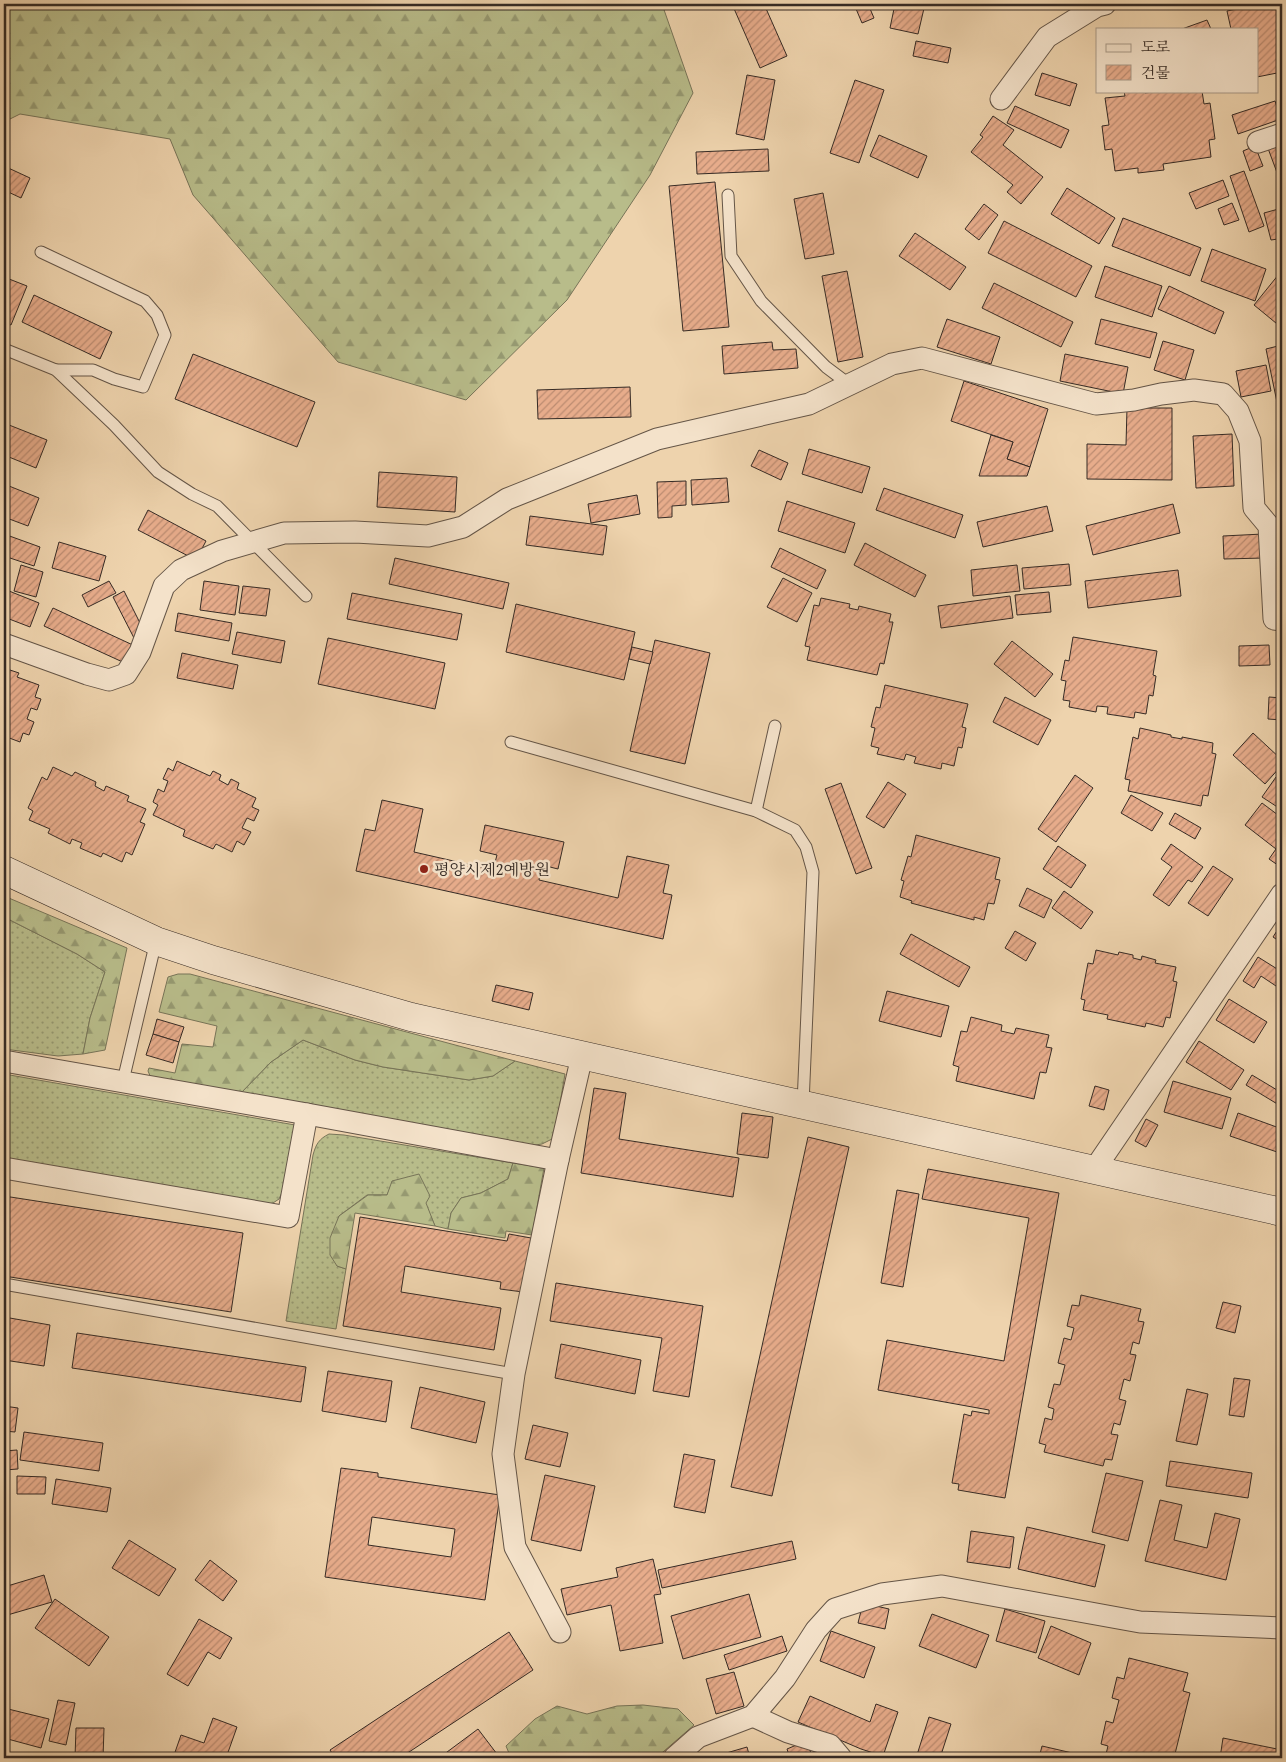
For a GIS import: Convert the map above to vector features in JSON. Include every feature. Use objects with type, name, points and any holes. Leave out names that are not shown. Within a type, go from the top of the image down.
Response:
[{"type":"main road","points":[[4,870],[156,941],[213,960],[411,1016],[1282,1212]]},
{"type":"street","points":[[1000,99],[1047,37],[1097,6],[1105,4]]},
{"type":"street","points":[[1258,142],[1282,134]]},
{"type":"street","points":[[4,644],[109,680],[126,674],[140,652],[164,586],[181,570],[222,551],[284,533],[355,532],[428,536],[454,529],[463,526],[507,499],[657,439],[810,404],[892,364],[922,358],[1096,404],[1194,390],[1224,394],[1238,411],[1250,441],[1254,508],[1269,526],[1274,619],[1282,620]]},
{"type":"street","points":[[1094,1170],[1282,894]]},
{"type":"street","points":[[560,1632],[515,1547],[503,1454],[514,1374],[558,1160],[582,1056]]},
{"type":"street","points":[[4,1061],[558,1160]]},
{"type":"street","points":[[4,1168],[288,1218],[307,1114]]},
{"type":"street","points":[[674,1758],[698,1737],[753,1716],[785,1678],[816,1630],[835,1609],[882,1594],[942,1586],[1140,1622],[1282,1628]]},
{"type":"street","points":[[753,1716],[788,1732],[830,1745],[842,1758]]},
{"type":"lane","points":[[728,195],[731,256],[735,263],[760,301],[826,367],[850,385]]},
{"type":"lane","points":[[41,252],[145,301],[157,315],[165,335],[143,387],[114,379],[93,370],[56,370]]},
{"type":"lane","points":[[4,349],[56,370],[114,425],[158,472],[192,494],[217,506],[306,596]]},
{"type":"lane","points":[[756,811],[775,726]]},
{"type":"lane","points":[[511,742],[756,811],[795,830],[806,847],[813,872],[803,1104]]},
{"type":"lane","points":[[123,1081],[156,941]]},
{"type":"lane","points":[[4,1284],[514,1374]]},
{"type":"green space","points":[[4,4],[662,4],[693,93],[650,175],[567,300],[466,400],[338,362],[193,195],[170,139],[20,114],[4,122]]},
{"type":"green space","points":[[4,896],[127,948],[105,1050],[83,1054],[90,1018],[105,972],[77,954],[4,917]]},
{"type":"green space","points":[[4,917],[77,954],[105,972],[90,1018],[83,1054],[58,1056],[4,1049]]},
{"type":"green space","points":[[178,974],[190,974],[515,1061],[493,1076],[469,1080],[383,1067],[355,1060],[303,1040],[271,1062],[240,1094],[151,1078],[148,1071],[149,1068],[175,1073],[182,1044],[213,1047],[217,1026],[159,1012],[168,977]]},
{"type":"green space","points":[[303,1040],[355,1060],[383,1067],[469,1080],[493,1076],[515,1061],[565,1074],[554,1138],[542,1144],[528,1146],[240,1094],[271,1062]]},
{"type":"green space","points":[[4,1074],[295,1125],[283,1190],[279,1199],[270,1205],[4,1159]]},
{"type":"green space","points":[[329,1134],[513,1163],[508,1179],[481,1193],[461,1198],[451,1213],[448,1229],[435,1226],[425,1203],[392,1184],[387,1195],[367,1195],[339,1216],[337,1266],[346,1269],[336,1329],[286,1321],[313,1155],[318,1142]]},
{"type":"green space","points":[[513,1163],[544,1168],[532,1235],[506,1231],[505,1238],[448,1229],[451,1213],[461,1198],[481,1193],[508,1179]]},
{"type":"green space","points":[[419,1174],[430,1196],[426,1203],[435,1226],[355,1213],[346,1269],[337,1266],[330,1255],[330,1238],[339,1216],[368,1195],[387,1195],[392,1181]]},
{"type":"green space","points":[[643,1705],[678,1709],[694,1725],[656,1758],[511,1758],[506,1746],[535,1719],[557,1706],[587,1714],[617,1706]]},
{"type":"building","points":[[732,4],[764,4],[787,56],[760,68]]},
{"type":"building","points":[[854,4],[868,4],[874,18],[862,23]]},
{"type":"building","points":[[895,4],[925,4],[918,34],[890,28]]},
{"type":"building","points":[[1262,4],[1282,4],[1282,72],[1258,77],[1258,28],[1231,28],[1227,11]]},
{"type":"building","points":[[1207,20],[1211,28],[1185,28]]},
{"type":"building","points":[[916,41],[951,48],[948,63],[913,56]]},
{"type":"building","points":[[1042,73],[1077,84],[1070,106],[1035,95]]},
{"type":"building","points":[[747,75],[775,80],[764,140],[736,134]]},
{"type":"building","points":[[855,80],[884,90],[859,163],[830,153]]},
{"type":"building","points":[[1124,92],[1202,92],[1204,104],[1210,103],[1215,139],[1209,140],[1211,157],[1163,164],[1164,170],[1138,173],[1138,168],[1115,171],[1112,149],[1105,150],[1102,126],[1109,125],[1105,98],[1125,96]]},
{"type":"building","points":[[1275,101],[1281,119],[1238,134],[1232,115]]},
{"type":"building","points":[[1015,106],[1069,130],[1061,148],[1007,123]]},
{"type":"building","points":[[993,116],[1014,130],[1003,145],[1043,177],[1021,204],[1007,192],[1013,185],[971,152],[983,137],[980,135]]},
{"type":"building","points":[[879,135],[927,156],[918,178],[870,156]]},
{"type":"building","points":[[1282,138],[1282,186],[1266,143]]},
{"type":"building","points":[[1255,146],[1263,166],[1250,171],[1243,151]]},
{"type":"building","points":[[768,149],[769,171],[697,174],[696,152]]},
{"type":"building","points":[[4,166],[30,178],[21,198],[4,190]]},
{"type":"building","points":[[1244,171],[1264,226],[1249,232],[1230,176]]},
{"type":"building","points":[[1223,180],[1229,196],[1196,209],[1189,193]]},
{"type":"building","points":[[715,182],[729,327],[683,331],[669,186]]},
{"type":"building","points":[[1067,188],[1115,218],[1099,244],[1051,214]]},
{"type":"building","points":[[823,193],[834,254],[805,259],[794,199]]},
{"type":"building","points":[[1232,203],[1239,220],[1224,225],[1218,209]]},
{"type":"building","points":[[984,204],[998,215],[979,240],[965,229]]},
{"type":"building","points":[[1282,208],[1282,246],[1280,246],[1278,239],[1271,240],[1264,213]]},
{"type":"building","points":[[1123,218],[1201,248],[1190,276],[1112,246]]},
{"type":"building","points":[[1004,221],[1092,266],[1076,297],[988,253]]},
{"type":"building","points":[[915,233],[966,267],[950,290],[899,256]]},
{"type":"building","points":[[1212,249],[1266,269],[1255,301],[1201,281]]},
{"type":"building","points":[[1105,266],[1162,286],[1152,317],[1095,297]]},
{"type":"building","points":[[847,271],[863,357],[838,362],[822,276]]},
{"type":"building","points":[[1279,274],[1282,276],[1282,328],[1254,305]]},
{"type":"building","points":[[4,277],[27,286],[11,325],[4,322]]},
{"type":"building","points":[[994,283],[1073,322],[1061,347],[982,308]]},
{"type":"building","points":[[1169,286],[1224,312],[1215,334],[1158,309]]},
{"type":"building","points":[[34,295],[112,332],[100,359],[22,322]]},
{"type":"building","points":[[947,319],[1000,337],[991,364],[937,347]]},
{"type":"building","points":[[1101,319],[1157,333],[1150,358],[1095,344]]},
{"type":"building","points":[[1163,341],[1194,350],[1185,380],[1154,370]]},
{"type":"building","points":[[772,342],[773,350],[796,349],[798,368],[724,374],[722,346]]},
{"type":"building","points":[[1282,345],[1282,411],[1279,412],[1266,349]]},
{"type":"building","points":[[193,354],[315,402],[297,447],[175,399]]},
{"type":"building","points":[[1065,354],[1128,367],[1123,394],[1060,381]]},
{"type":"building","points":[[1266,365],[1271,391],[1241,397],[1236,371]]},
{"type":"building","points":[[964,381],[1048,409],[1030,467],[1007,459],[1013,442],[951,421]]},
{"type":"building","points":[[630,387],[631,417],[538,419],[537,390]]},
{"type":"building","points":[[1127,408],[1172,408],[1172,480],[1087,479],[1087,444],[1126,445]]},
{"type":"building","points":[[1282,418],[1282,474],[1280,419]]},
{"type":"building","points":[[4,423],[47,440],[36,468],[4,455]]},
{"type":"building","points":[[1232,434],[1234,486],[1196,488],[1193,436]]},
{"type":"building","points":[[991,435],[1013,442],[1007,459],[1030,467],[1027,476],[979,476]]},
{"type":"building","points":[[809,449],[870,467],[862,493],[802,474]]},
{"type":"building","points":[[759,450],[788,463],[781,480],[751,466]]},
{"type":"building","points":[[379,472],[457,477],[455,512],[377,507]]},
{"type":"building","points":[[727,478],[729,502],[692,505],[691,480]]},
{"type":"building","points":[[686,481],[686,505],[672,506],[672,517],[658,518],[657,482]]},
{"type":"building","points":[[4,484],[39,498],[28,526],[4,517]]},
{"type":"building","points":[[884,488],[963,515],[955,538],[876,510]]},
{"type":"building","points":[[637,495],[640,514],[591,523],[588,504]]},
{"type":"building","points":[[787,501],[855,523],[845,553],[778,531]]},
{"type":"building","points":[[1173,504],[1180,533],[1093,555],[1086,526]]},
{"type":"building","points":[[1047,506],[1053,531],[983,547],[977,522]]},
{"type":"building","points":[[148,510],[206,541],[196,560],[138,530]]},
{"type":"building","points":[[530,516],[607,526],[603,555],[526,545]]},
{"type":"building","points":[[1279,522],[1282,522],[1281,582]]},
{"type":"building","points":[[4,534],[40,547],[34,566],[4,556]]},
{"type":"building","points":[[1263,534],[1264,558],[1224,559],[1223,536]]},
{"type":"building","points":[[59,542],[106,556],[99,581],[52,568]]},
{"type":"building","points":[[865,543],[926,575],[915,597],[854,565]]},
{"type":"building","points":[[780,548],[826,570],[817,589],[771,567]]},
{"type":"building","points":[[395,558],[509,583],[503,609],[389,584]]},
{"type":"building","points":[[1069,564],[1071,585],[1024,589],[1022,568]]},
{"type":"building","points":[[21,565],[43,572],[36,597],[14,591]]},
{"type":"building","points":[[1017,565],[1020,591],[973,596],[971,570]]},
{"type":"building","points":[[1178,570],[1181,596],[1088,608],[1085,581]]},
{"type":"building","points":[[783,578],[812,593],[797,622],[767,607]]},
{"type":"building","points":[[109,581],[116,593],[88,607],[82,595]]},
{"type":"building","points":[[204,581],[239,586],[235,615],[200,610]]},
{"type":"building","points":[[243,586],[270,589],[266,616],[239,613]]},
{"type":"building","points":[[4,589],[39,603],[30,627],[4,617]]},
{"type":"building","points":[[124,591],[145,633],[134,638],[113,597]]},
{"type":"building","points":[[1049,592],[1051,612],[1017,615],[1015,595]]},
{"type":"building","points":[[352,593],[462,614],[457,640],[347,619]]},
{"type":"building","points":[[1010,596],[1013,618],[941,628],[938,606]]},
{"type":"building","points":[[821,598],[850,604],[849,608],[858,610],[859,606],[891,614],[889,622],[893,622],[884,664],[880,663],[877,675],[807,660],[810,647],[805,646],[814,605],[819,606]]},
{"type":"building","points":[[516,604],[635,632],[624,680],[506,652]]},
{"type":"building","points":[[53,608],[135,646],[127,664],[44,626]]},
{"type":"building","points":[[178,613],[232,623],[229,641],[175,631]]},
{"type":"building","points":[[237,632],[285,641],[281,663],[232,654]]},
{"type":"building","points":[[1073,637],[1157,651],[1153,675],[1156,676],[1153,696],[1149,695],[1146,714],[1135,712],[1134,718],[1107,714],[1108,707],[1097,706],[1096,712],[1069,707],[1070,701],[1063,700],[1066,681],[1061,680],[1065,660],[1069,661]]},
{"type":"building","points":[[328,638],[445,663],[435,709],[318,684]]},
{"type":"building","points":[[655,640],[710,653],[685,764],[630,751]]},
{"type":"building","points":[[1012,641],[1053,674],[1035,697],[994,664]]},
{"type":"building","points":[[1269,645],[1270,665],[1239,666],[1239,646]]},
{"type":"building","points":[[632,647],[653,652],[650,664],[629,659]]},
{"type":"building","points":[[182,653],[238,665],[233,689],[177,678]]},
{"type":"building","points":[[7,669],[19,673],[17,677],[39,685],[35,697],[41,699],[37,710],[31,708],[27,719],[34,722],[29,735],[23,733],[20,742],[4,736],[4,673],[6,674]]},
{"type":"building","points":[[885,685],[968,704],[962,727],[966,728],[962,748],[958,747],[954,766],[942,763],[941,769],[914,763],[916,757],[906,754],[904,760],[877,754],[879,748],[871,746],[875,728],[871,727],[876,707],[880,708]]},
{"type":"building","points":[[1005,697],[1051,720],[1038,745],[993,722]]},
{"type":"building","points":[[1269,697],[1282,698],[1282,720],[1268,719]]},
{"type":"building","points":[[1140,728],[1171,735],[1171,737],[1182,739],[1182,737],[1213,743],[1212,753],[1216,754],[1208,796],[1203,795],[1201,806],[1128,791],[1130,780],[1125,779],[1133,737],[1138,739]]},
{"type":"building","points":[[1253,733],[1282,760],[1282,765],[1265,784],[1233,755]]},
{"type":"building","points":[[177,761],[210,776],[213,771],[221,775],[219,780],[228,785],[231,779],[239,783],[237,789],[256,798],[252,807],[259,810],[254,821],[247,818],[242,828],[251,832],[244,845],[237,841],[232,852],[216,844],[213,849],[183,836],[185,830],[153,815],[158,805],[153,802],[158,789],[164,792],[168,781],[163,779],[168,768],[173,771]]},
{"type":"building","points":[[53,767],[72,776],[75,772],[96,782],[95,786],[104,791],[106,786],[129,796],[127,801],[146,809],[140,822],[145,824],[132,855],[126,852],[122,862],[103,853],[101,857],[80,848],[82,843],[72,839],[70,844],[48,833],[50,829],[29,820],[33,811],[28,808],[42,777],[47,780]]},
{"type":"building","points":[[1075,775],[1093,788],[1056,842],[1038,829]]},
{"type":"building","points":[[1276,777],[1282,782],[1282,810],[1262,797]]},
{"type":"building","points":[[888,782],[906,794],[884,828],[866,817]]},
{"type":"building","points":[[841,783],[872,868],[856,874],[825,789]]},
{"type":"building","points":[[1131,795],[1163,813],[1152,831],[1121,813]]},
{"type":"building","name":"평양시제2예방원","points":[[382,800],[423,809],[414,852],[493,870],[497,855],[480,851],[485,825],[564,842],[558,869],[542,865],[539,880],[618,898],[627,856],[669,865],[663,893],[672,895],[663,939],[356,871],[365,829],[375,831]]},
{"type":"building","points":[[1262,803],[1282,818],[1282,868],[1269,859],[1276,849],[1245,825]]},
{"type":"building","points":[[1175,813],[1201,828],[1195,839],[1169,824]]},
{"type":"building","points":[[916,835],[1000,858],[995,879],[1000,880],[994,904],[988,903],[984,920],[974,917],[974,920],[911,903],[912,901],[900,897],[904,881],[901,880],[908,856],[911,857]]},
{"type":"building","points":[[1171,844],[1203,867],[1192,882],[1188,880],[1169,906],[1153,895],[1172,867],[1161,859]]},
{"type":"building","points":[[1058,846],[1086,865],[1071,888],[1043,869]]},
{"type":"building","points":[[1213,866],[1233,879],[1208,916],[1188,903]]},
{"type":"building","points":[[1027,888],[1052,900],[1044,918],[1019,906]]},
{"type":"building","points":[[1064,891],[1093,912],[1081,929],[1052,908]]},
{"type":"building","points":[[1282,923],[1282,943],[1273,937]]},
{"type":"building","points":[[1015,931],[1036,943],[1026,961],[1005,948]]},
{"type":"building","points":[[911,934],[970,967],[959,987],[900,954]]},
{"type":"building","points":[[1096,950],[1118,955],[1119,952],[1133,955],[1133,958],[1141,960],[1142,956],[1156,960],[1155,963],[1176,967],[1173,981],[1177,982],[1170,1018],[1166,1017],[1163,1027],[1146,1023],[1145,1027],[1107,1019],[1108,1015],[1083,1010],[1085,1000],[1081,999],[1088,963],[1093,964]]},
{"type":"building","points":[[1258,957],[1282,972],[1282,990],[1261,976],[1254,988],[1243,981]]},
{"type":"building","points":[[496,985],[533,993],[529,1010],[492,1001]]},
{"type":"building","points":[[887,991],[949,1006],[941,1037],[879,1021]]},
{"type":"building","points":[[1229,999],[1267,1022],[1254,1043],[1216,1020]]},
{"type":"building","points":[[971,1017],[1002,1025],[1001,1031],[1014,1034],[1016,1028],[1049,1035],[1046,1047],[1052,1048],[1046,1073],[1040,1072],[1034,1099],[956,1081],[959,1067],[953,1065],[961,1031],[967,1032]]},
{"type":"building","points":[[157,1019],[184,1027],[179,1042],[153,1034]]},
{"type":"building","points":[[153,1034],[179,1042],[173,1063],[146,1055]]},
{"type":"building","points":[[1199,1041],[1244,1070],[1231,1090],[1186,1062]]},
{"type":"building","points":[[1252,1075],[1282,1093],[1282,1100],[1279,1105],[1246,1085]]},
{"type":"building","points":[[1173,1081],[1231,1098],[1222,1129],[1164,1112]]},
{"type":"building","points":[[1095,1086],[1109,1090],[1104,1110],[1089,1106]]},
{"type":"building","points":[[594,1088],[626,1093],[619,1139],[739,1158],[733,1197],[581,1173]]},
{"type":"building","points":[[742,1113],[773,1117],[768,1158],[737,1154]]},
{"type":"building","points":[[1238,1113],[1282,1129],[1282,1148],[1280,1153],[1230,1136]]},
{"type":"building","points":[[1146,1119],[1158,1125],[1146,1147],[1135,1141]]},
{"type":"building","points":[[808,1137],[849,1147],[772,1496],[731,1487]]},
{"type":"building","points":[[928,1169],[1059,1193],[1005,1498],[958,1490],[959,1484],[952,1483],[964,1414],[971,1416],[972,1411],[989,1414],[989,1410],[878,1390],[887,1340],[1004,1361],[1029,1218],[922,1199]]},
{"type":"building","points":[[897,1190],[919,1194],[903,1287],[881,1283]]},
{"type":"building","points":[[4,1196],[243,1233],[231,1312],[4,1276]]},
{"type":"building","points":[[360,1217],[507,1241],[509,1234],[531,1238],[523,1292],[500,1289],[501,1282],[405,1266],[401,1292],[501,1308],[494,1350],[343,1326]]},
{"type":"building","points":[[556,1283],[703,1306],[689,1397],[653,1391],[662,1338],[550,1321]]},
{"type":"building","points":[[1081,1295],[1141,1309],[1138,1321],[1144,1322],[1139,1344],[1133,1342],[1130,1354],[1136,1355],[1130,1381],[1124,1379],[1119,1399],[1126,1401],[1120,1425],[1114,1423],[1111,1434],[1118,1435],[1112,1460],[1105,1459],[1103,1466],[1044,1452],[1046,1445],[1039,1443],[1045,1418],[1052,1420],[1054,1409],[1048,1407],[1054,1384],[1060,1385],[1065,1365],[1058,1363],[1064,1338],[1071,1340],[1074,1328],[1067,1326],[1072,1305],[1079,1306]]},
{"type":"building","points":[[1223,1302],[1241,1306],[1235,1333],[1216,1328]]},
{"type":"building","points":[[4,1317],[50,1325],[44,1366],[4,1360]]},
{"type":"building","points":[[77,1333],[306,1367],[301,1402],[72,1368]]},
{"type":"building","points":[[561,1344],[641,1360],[635,1394],[555,1378]]},
{"type":"building","points":[[328,1371],[392,1381],[386,1422],[322,1411]]},
{"type":"building","points":[[1234,1378],[1250,1380],[1244,1417],[1229,1415]]},
{"type":"building","points":[[420,1387],[485,1402],[476,1443],[411,1428]]},
{"type":"building","points":[[1187,1389],[1208,1394],[1197,1445],[1176,1441]]},
{"type":"building","points":[[4,1406],[18,1408],[15,1432],[4,1431]]},
{"type":"building","points":[[533,1425],[568,1433],[560,1467],[525,1459]]},
{"type":"building","points":[[24,1432],[103,1443],[99,1471],[20,1460]]},
{"type":"building","points":[[17,1450],[18,1469],[4,1470],[4,1451]]},
{"type":"building","points":[[684,1454],[715,1460],[705,1513],[674,1507]]},
{"type":"building","points":[[1170,1461],[1252,1473],[1248,1498],[1166,1486]]},
{"type":"building","points":[[341,1468],[378,1473],[378,1477],[500,1495],[485,1600],[325,1577]],"holes":[[[372,1517],[455,1529],[451,1557],[368,1545]]]},
{"type":"building","points":[[1106,1473],[1143,1481],[1128,1541],[1092,1532]]},
{"type":"building","points":[[545,1475],[595,1486],[581,1551],[531,1540]]},
{"type":"building","points":[[17,1476],[46,1477],[45,1494],[17,1494]]},
{"type":"building","points":[[56,1479],[111,1488],[107,1512],[52,1504]]},
{"type":"building","points":[[1160,1500],[1182,1505],[1174,1540],[1207,1548],[1215,1513],[1240,1519],[1226,1580],[1145,1561]]},
{"type":"building","points":[[1027,1527],[1105,1545],[1095,1587],[1018,1569]]},
{"type":"building","points":[[971,1531],[1014,1537],[1010,1568],[967,1562]]},
{"type":"building","points":[[129,1540],[176,1569],[159,1596],[112,1568]]},
{"type":"building","points":[[792,1541],[796,1559],[662,1588],[658,1570]]},
{"type":"building","points":[[653,1559],[661,1594],[654,1595],[663,1643],[620,1651],[611,1605],[567,1615],[561,1589],[618,1577],[616,1568]]},
{"type":"building","points":[[210,1560],[237,1581],[223,1601],[195,1580]]},
{"type":"building","points":[[44,1575],[52,1602],[4,1616],[4,1587]]},
{"type":"building","points":[[749,1594],[761,1637],[683,1659],[671,1616]]},
{"type":"building","points":[[55,1599],[109,1637],[89,1666],[35,1628]]},
{"type":"building","points":[[863,1603],[889,1609],[885,1629],[858,1623]]},
{"type":"building","points":[[1005,1609],[1045,1621],[1036,1653],[996,1641]]},
{"type":"building","points":[[932,1614],[989,1635],[976,1668],[919,1646]]},
{"type":"building","points":[[199,1619],[232,1638],[220,1659],[208,1652],[188,1686],[167,1674]]},
{"type":"building","points":[[1051,1626],[1091,1643],[1079,1675],[1038,1658]]},
{"type":"building","points":[[831,1631],[875,1647],[864,1678],[820,1661]]},
{"type":"building","points":[[509,1632],[533,1670],[400,1758],[335,1758],[330,1750]]},
{"type":"building","points":[[782,1636],[787,1651],[729,1670],[724,1655]]},
{"type":"building","points":[[1129,1658],[1188,1673],[1183,1691],[1190,1693],[1174,1758],[1167,1756],[1167,1758],[1105,1758],[1108,1746],[1101,1744],[1106,1721],[1113,1723],[1119,1700],[1112,1698],[1117,1677],[1124,1679]]},
{"type":"building","points":[[734,1672],[744,1706],[716,1714],[706,1679]]},
{"type":"building","points":[[810,1696],[870,1722],[876,1704],[898,1712],[883,1756],[861,1749],[798,1722]]},
{"type":"building","points":[[58,1700],[75,1703],[66,1745],[49,1741]]},
{"type":"building","points":[[4,1708],[49,1719],[41,1748],[4,1738]]},
{"type":"building","points":[[929,1717],[951,1724],[940,1758],[916,1758]]},
{"type":"building","points":[[213,1718],[237,1727],[226,1758],[173,1758],[181,1735],[204,1743]]},
{"type":"building","points":[[76,1728],[104,1728],[103,1758],[75,1758]]},
{"type":"building","points":[[478,1729],[500,1758],[439,1758]]},
{"type":"building","points":[[1223,1738],[1282,1750],[1282,1758],[1220,1758]]},
{"type":"building","points":[[806,1741],[813,1758],[790,1758],[787,1749]]},
{"type":"building","points":[[1042,1746],[1094,1758],[1039,1758]]},
{"type":"building","points":[[747,1747],[750,1758],[717,1758],[716,1756]]},
{"type":"building","points":[[4,1753],[26,1758],[4,1758]]},
{"type":"place","name":"평양시제2예방원","points":[[424,869]]}]
